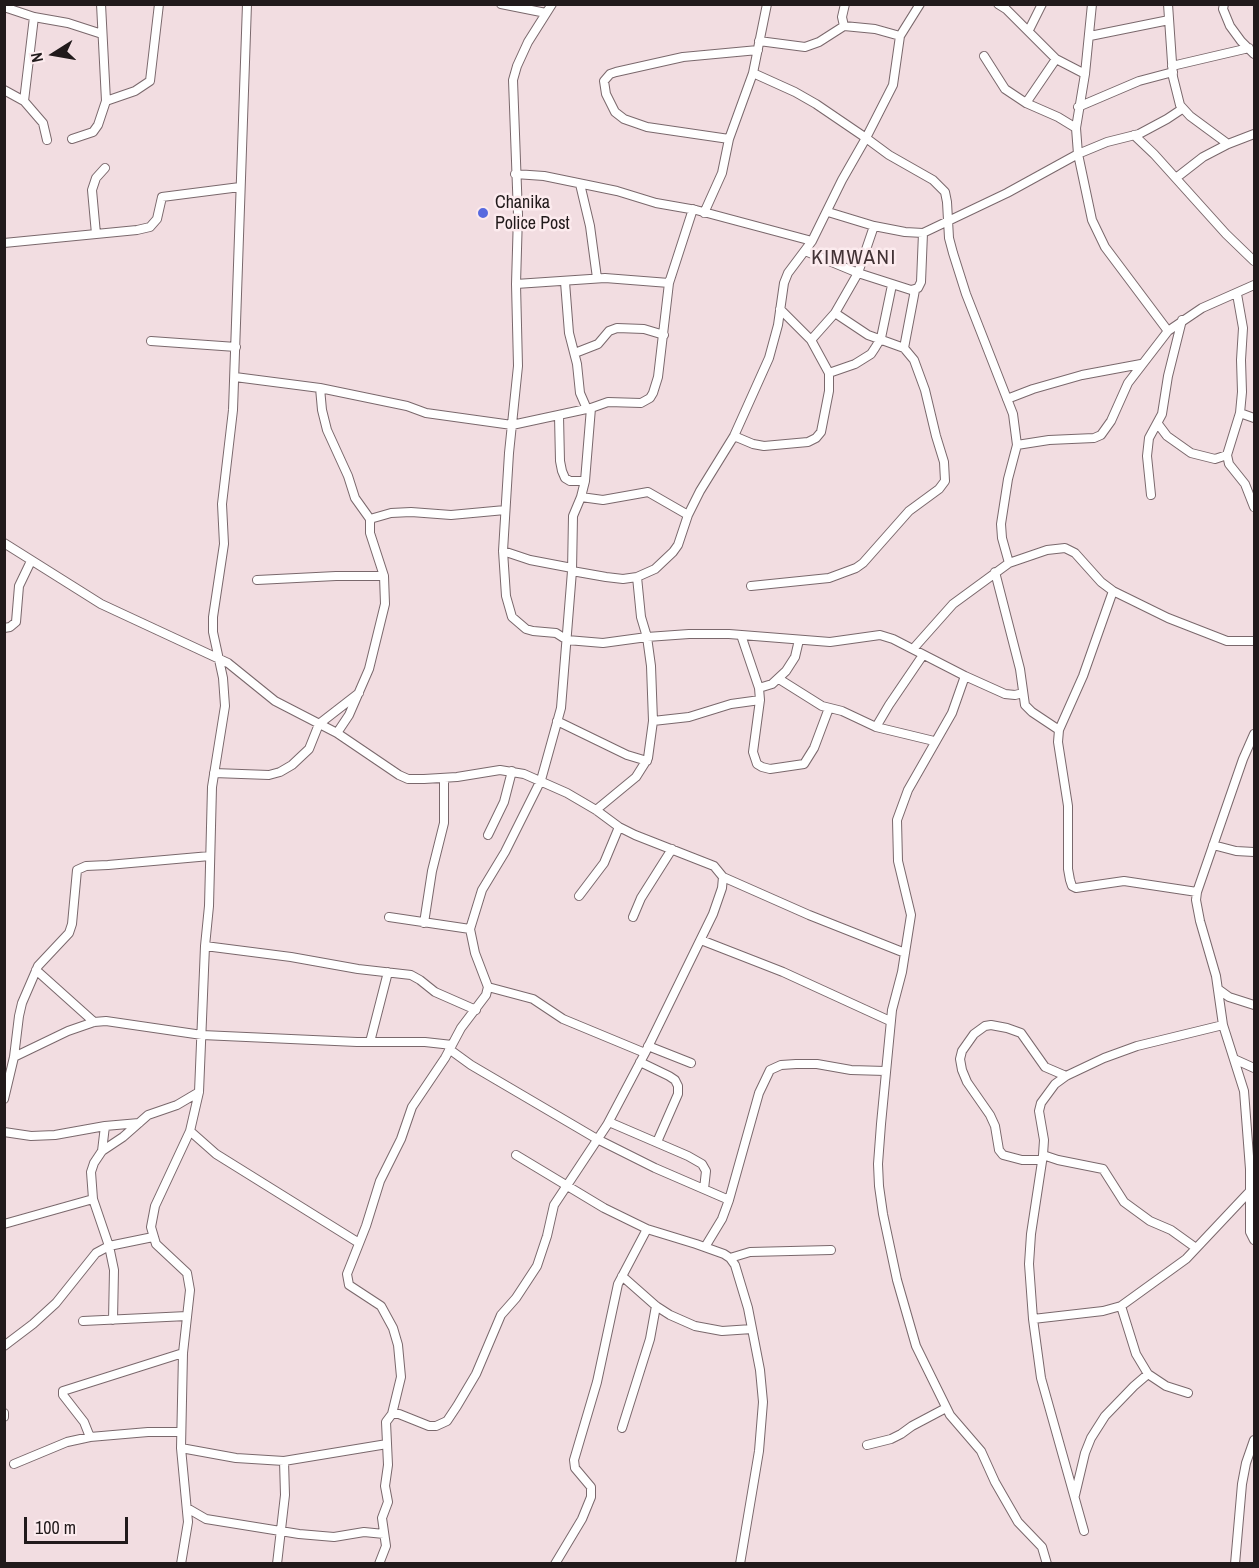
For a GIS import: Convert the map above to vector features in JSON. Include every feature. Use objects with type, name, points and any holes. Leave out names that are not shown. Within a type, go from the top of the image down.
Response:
[{"type":"street","points":[[72,139],[93,132],[98,125],[106,101],[101,4]]},
{"type":"street","points":[[106,101],[135,91],[150,81],[159,4]]},
{"type":"street","points":[[181,1563],[186,1538],[187,1508],[181,1448],[183,1353],[190,1290],[187,1273],[162,1251],[153,1237],[152,1227],[155,1206],[190,1131],[199,1092],[204,946],[209,906],[214,773],[225,706],[213,617],[224,544],[222,504],[232,427],[247,4]]},
{"type":"street","points":[[501,4],[546,13]]},
{"type":"street","points":[[552,4],[524,50],[513,80],[518,215],[516,284],[518,366],[503,551],[506,596],[512,617],[526,629],[540,633],[556,633],[567,640],[603,643],[689,634],[741,635],[830,642],[880,635],[893,639],[964,676],[1011,695],[1023,693]]},
{"type":"street","points":[[704,213],[722,173],[729,139],[753,73],[767,4]]},
{"type":"street","points":[[844,26],[842,17],[845,4]]},
{"type":"street","points":[[503,551],[530,560],[606,577],[637,577],[655,569],[673,552],[700,491],[734,436],[769,358],[788,273],[812,242],[893,85],[900,36],[920,4]]},
{"type":"street","points":[[998,4],[1029,30],[1056,59],[1085,74]]},
{"type":"street","points":[[1029,30],[1042,4]]},
{"type":"street","points":[[1092,4],[1090,36],[1076,128],[1078,154],[1092,220],[1098,235],[1168,331]]},
{"type":"street","points":[[1168,4],[1173,69],[1182,109],[1228,144]]},
{"type":"street","points":[[1224,4],[1223,9],[1230,26],[1241,41],[1252,50]]},
{"type":"street","points":[[4,7],[102,34]]},
{"type":"street","points":[[24,101],[34,17]]},
{"type":"street","points":[[1090,36],[1169,20]]},
{"type":"street","points":[[759,41],[805,47],[819,42],[844,26],[875,29],[900,36]]},
{"type":"street","points":[[729,139],[647,127],[624,119],[615,112],[606,94],[604,81],[610,74],[616,72],[683,57],[758,50]]},
{"type":"street","points":[[1078,107],[1173,69],[1252,50]]},
{"type":"street","points":[[984,56],[1005,89],[1026,103],[1076,128]]},
{"type":"street","points":[[1026,103],[1056,59]]},
{"type":"street","points":[[753,73],[795,92],[889,155],[933,180],[945,192],[949,238],[966,294],[1013,414],[1017,445],[1002,510],[1002,538],[1009,563]]},
{"type":"street","points":[[4,90],[24,101],[43,123],[46,140]]},
{"type":"street","points":[[828,212],[874,226],[923,233],[1007,194],[1078,154],[1107,142],[1134,135],[1167,120],[1182,109]]},
{"type":"street","points":[[1176,178],[1203,158],[1228,144],[1254,134]]},
{"type":"street","points":[[1134,135],[1254,261]]},
{"type":"street","points":[[96,234],[92,190],[96,178],[105,168]]},
{"type":"street","points":[[515,174],[544,177],[617,191],[656,203],[693,209],[812,242]]},
{"type":"street","points":[[580,184],[590,226],[597,278]]},
{"type":"street","points":[[4,243],[150,227],[157,219],[162,197],[240,187]]},
{"type":"street","points":[[234,377],[320,388],[407,406],[426,413],[512,425],[589,409],[608,402],[641,404],[650,398],[658,377],[669,283],[693,209]]},
{"type":"street","points":[[810,340],[835,313],[858,273],[874,226]]},
{"type":"street","points":[[904,348],[915,290],[921,282],[923,233]]},
{"type":"street","points":[[805,251],[858,273],[915,290]]},
{"type":"street","points":[[516,284],[597,278],[669,283]]},
{"type":"street","points":[[379,1563],[386,1546],[382,1518],[388,1502],[385,1486],[388,1465],[386,1422],[392,1414],[401,1377],[398,1345],[393,1328],[381,1306],[349,1285],[347,1278],[380,1181],[401,1139],[412,1107],[461,1028],[481,1004],[488,987],[475,953],[470,929],[482,890],[505,852],[541,780],[558,721],[567,640],[573,513],[581,497],[585,481],[589,409],[580,393],[575,353],[569,333],[565,282]]},
{"type":"street","points":[[829,373],[866,358],[875,348],[881,338],[892,285]]},
{"type":"street","points":[[1017,445],[1049,440],[1094,438],[1101,435],[1111,421],[1128,383],[1168,331],[1202,308],[1254,285]]},
{"type":"street","points":[[1237,294],[1243,328],[1242,392],[1240,413],[1227,455],[1229,464],[1245,484],[1254,507]]},
{"type":"street","points":[[734,436],[764,446],[798,444],[816,438],[823,425],[829,391],[829,373],[810,340],[780,309]]},
{"type":"street","points":[[751,586],[829,578],[856,568],[909,511],[939,489],[945,481],[944,462],[920,373],[914,360],[904,348],[868,335],[835,313]]},
{"type":"street","points":[[1151,495],[1149,438],[1162,414],[1168,376],[1182,320]]},
{"type":"street","points":[[575,353],[598,344],[609,331],[617,328],[634,328],[664,335]]},
{"type":"street","points":[[151,341],[236,347]]},
{"type":"street","points":[[1006,399],[1082,375],[1141,364]]},
{"type":"street","points":[[320,388],[327,430],[348,476],[355,498],[370,519],[370,533],[384,576],[385,604],[369,669],[349,715],[337,734]]},
{"type":"street","points":[[1240,413],[1254,418]]},
{"type":"street","points":[[559,416],[562,471],[570,481],[585,481]]},
{"type":"street","points":[[1158,424],[1167,436],[1191,453],[1215,459],[1227,455]]},
{"type":"street","points":[[581,497],[615,499],[638,492],[648,492],[688,515]]},
{"type":"street","points":[[370,519],[391,513],[451,515],[506,510]]},
{"type":"street","points":[[4,543],[101,604],[217,656],[239,670],[275,701],[337,734],[408,779],[444,778],[500,770],[512,771],[541,780],[596,810],[619,827],[714,866],[723,877],[809,915],[905,952]]},
{"type":"street","points":[[913,649],[944,612],[995,572],[1009,563],[1047,550],[1065,548],[1075,553],[1101,582],[1113,591],[1168,618],[1227,641],[1254,641]]},
{"type":"street","points":[[4,628],[16,622],[19,586],[31,561]]},
{"type":"street","points":[[995,572],[1020,669],[1025,705],[1059,730]]},
{"type":"street","points":[[257,580],[384,576]]},
{"type":"street","points":[[596,810],[636,777],[647,761],[653,721],[651,666],[647,637],[641,617],[637,577]]},
{"type":"street","points":[[1113,591],[1083,676],[1059,730],[1058,742],[1068,806],[1068,869],[1072,886],[1080,888],[1124,881],[1197,892]]},
{"type":"street","points":[[741,635],[759,688],[760,700],[753,752],[757,764],[770,769],[804,764],[814,748],[829,708]]},
{"type":"street","points":[[759,688],[779,679],[791,665],[799,640]]},
{"type":"street","points":[[876,727],[923,655]]},
{"type":"street","points":[[964,676],[952,713],[908,790],[897,820],[898,861],[911,915],[890,1021],[885,1071],[878,1164],[882,1214],[903,1307],[916,1346],[946,1408],[960,1428],[981,1450],[1010,1509],[1018,1522],[1042,1547],[1047,1563]]},
{"type":"street","points":[[779,679],[817,704],[849,714],[876,727],[934,741]]},
{"type":"street","points":[[214,773],[269,776],[280,772],[292,765],[309,749],[319,724],[359,693]]},
{"type":"street","points":[[653,721],[689,717],[731,704],[760,700]]},
{"type":"street","points":[[558,721],[627,755],[647,761]]},
{"type":"street","points":[[1254,734],[1243,759],[1197,892],[1198,915],[1212,961],[1223,1025],[1250,1111],[1252,1169],[1250,1232],[1254,1240]]},
{"type":"street","points":[[488,835],[504,802],[512,771]]},
{"type":"street","points":[[424,923],[426,903],[444,823],[444,778]]},
{"type":"street","points":[[579,896],[604,863],[619,827]]},
{"type":"street","points":[[1213,845],[1236,851],[1254,852]]},
{"type":"street","points":[[633,917],[641,898],[672,849]]},
{"type":"street","points":[[4,1099],[14,1057],[19,1016],[29,984],[44,958],[69,933],[72,924],[75,875],[80,867],[210,856]]},
{"type":"street","points":[[392,1414],[406,1416],[429,1426],[436,1426],[447,1421],[476,1374],[501,1315],[516,1298],[537,1266],[554,1205],[609,1122],[647,1049],[701,939],[722,888],[723,877]]},
{"type":"street","points":[[389,917],[470,929]]},
{"type":"street","points":[[701,939],[783,972],[890,1021]]},
{"type":"street","points":[[204,946],[411,975],[435,992],[476,1010]]},
{"type":"street","points":[[36,970],[94,1022]]},
{"type":"street","points":[[370,1042],[388,972]]},
{"type":"street","points":[[488,987],[533,999],[563,1019],[691,1063]]},
{"type":"street","points":[[1218,989],[1229,997],[1254,1005]]},
{"type":"street","points":[[14,1057],[68,1031],[94,1022],[120,1022],[201,1035],[425,1042],[451,1047],[471,1065],[597,1139],[655,1168],[729,1200]]},
{"type":"street","points":[[1066,1076],[1045,1067],[1021,1033],[991,1025],[985,1026],[969,1040],[960,1059],[967,1082],[990,1114],[995,1126],[999,1150],[1003,1155],[1022,1160],[1042,1157],[1103,1169],[1124,1202],[1150,1221],[1171,1230],[1196,1248]]},
{"type":"street","points":[[1084,1531],[1041,1378],[1033,1319],[1029,1264],[1044,1140],[1039,1111],[1041,1103],[1055,1084],[1066,1076],[1120,1051],[1223,1025]]},
{"type":"street","points":[[1234,1059],[1254,1068]]},
{"type":"street","points":[[640,1062],[669,1076],[678,1086],[678,1094],[657,1142]]},
{"type":"street","points":[[705,1247],[722,1219],[729,1200],[759,1093],[770,1070],[781,1065],[807,1064],[851,1070],[885,1071]]},
{"type":"street","points":[[113,1320],[114,1270],[109,1246],[93,1199],[91,1172],[94,1163],[102,1151],[123,1137],[148,1114],[177,1105],[199,1092]]},
{"type":"street","points":[[609,1122],[702,1164],[706,1172],[704,1189]]},
{"type":"street","points":[[4,1132],[31,1136],[55,1136],[105,1126],[139,1123]]},
{"type":"street","points":[[102,1151],[105,1126]]},
{"type":"street","points":[[190,1131],[216,1154],[359,1243]]},
{"type":"street","points":[[516,1155],[604,1208],[647,1229],[705,1247],[730,1258],[740,1276],[760,1370],[763,1402],[762,1428],[740,1563]]},
{"type":"street","points":[[1033,1319],[1103,1311],[1121,1306],[1176,1266],[1251,1190]]},
{"type":"street","points":[[4,1224],[93,1199]]},
{"type":"street","points":[[555,1563],[582,1519],[591,1497],[591,1487],[575,1468],[574,1460],[597,1382],[615,1295],[622,1276],[647,1229]]},
{"type":"street","points":[[4,1346],[47,1313],[87,1261],[96,1253],[109,1246],[153,1237]]},
{"type":"street","points":[[730,1258],[750,1252],[831,1250]]},
{"type":"street","points":[[622,1276],[656,1306],[670,1315],[709,1330],[752,1329]]},
{"type":"street","points":[[622,1428],[650,1338],[656,1306]]},
{"type":"street","points":[[1121,1306],[1136,1354],[1148,1374],[1166,1386],[1188,1393]]},
{"type":"street","points":[[83,1321],[187,1316]]},
{"type":"street","points":[[90,1437],[84,1422],[63,1395],[63,1390],[183,1353]]},
{"type":"street","points":[[1074,1497],[1091,1438],[1105,1416],[1148,1374]]},
{"type":"street","points":[[867,1445],[891,1439],[946,1408]]},
{"type":"street","points":[[14,1464],[68,1442],[90,1437],[128,1433],[181,1432]]},
{"type":"street","points":[[1235,1563],[1242,1484],[1254,1440]]},
{"type":"street","points":[[181,1448],[236,1458],[284,1461],[387,1444]]},
{"type":"street","points":[[277,1563],[285,1495],[284,1461]]},
{"type":"street","points":[[187,1508],[206,1520],[323,1536],[364,1532],[384,1534]]},
{"type":"place","name":"Chanika Police Post","points":[[483,213]]},
{"type":"district","name":"KIMWANI","points":[[854,258]]}]
